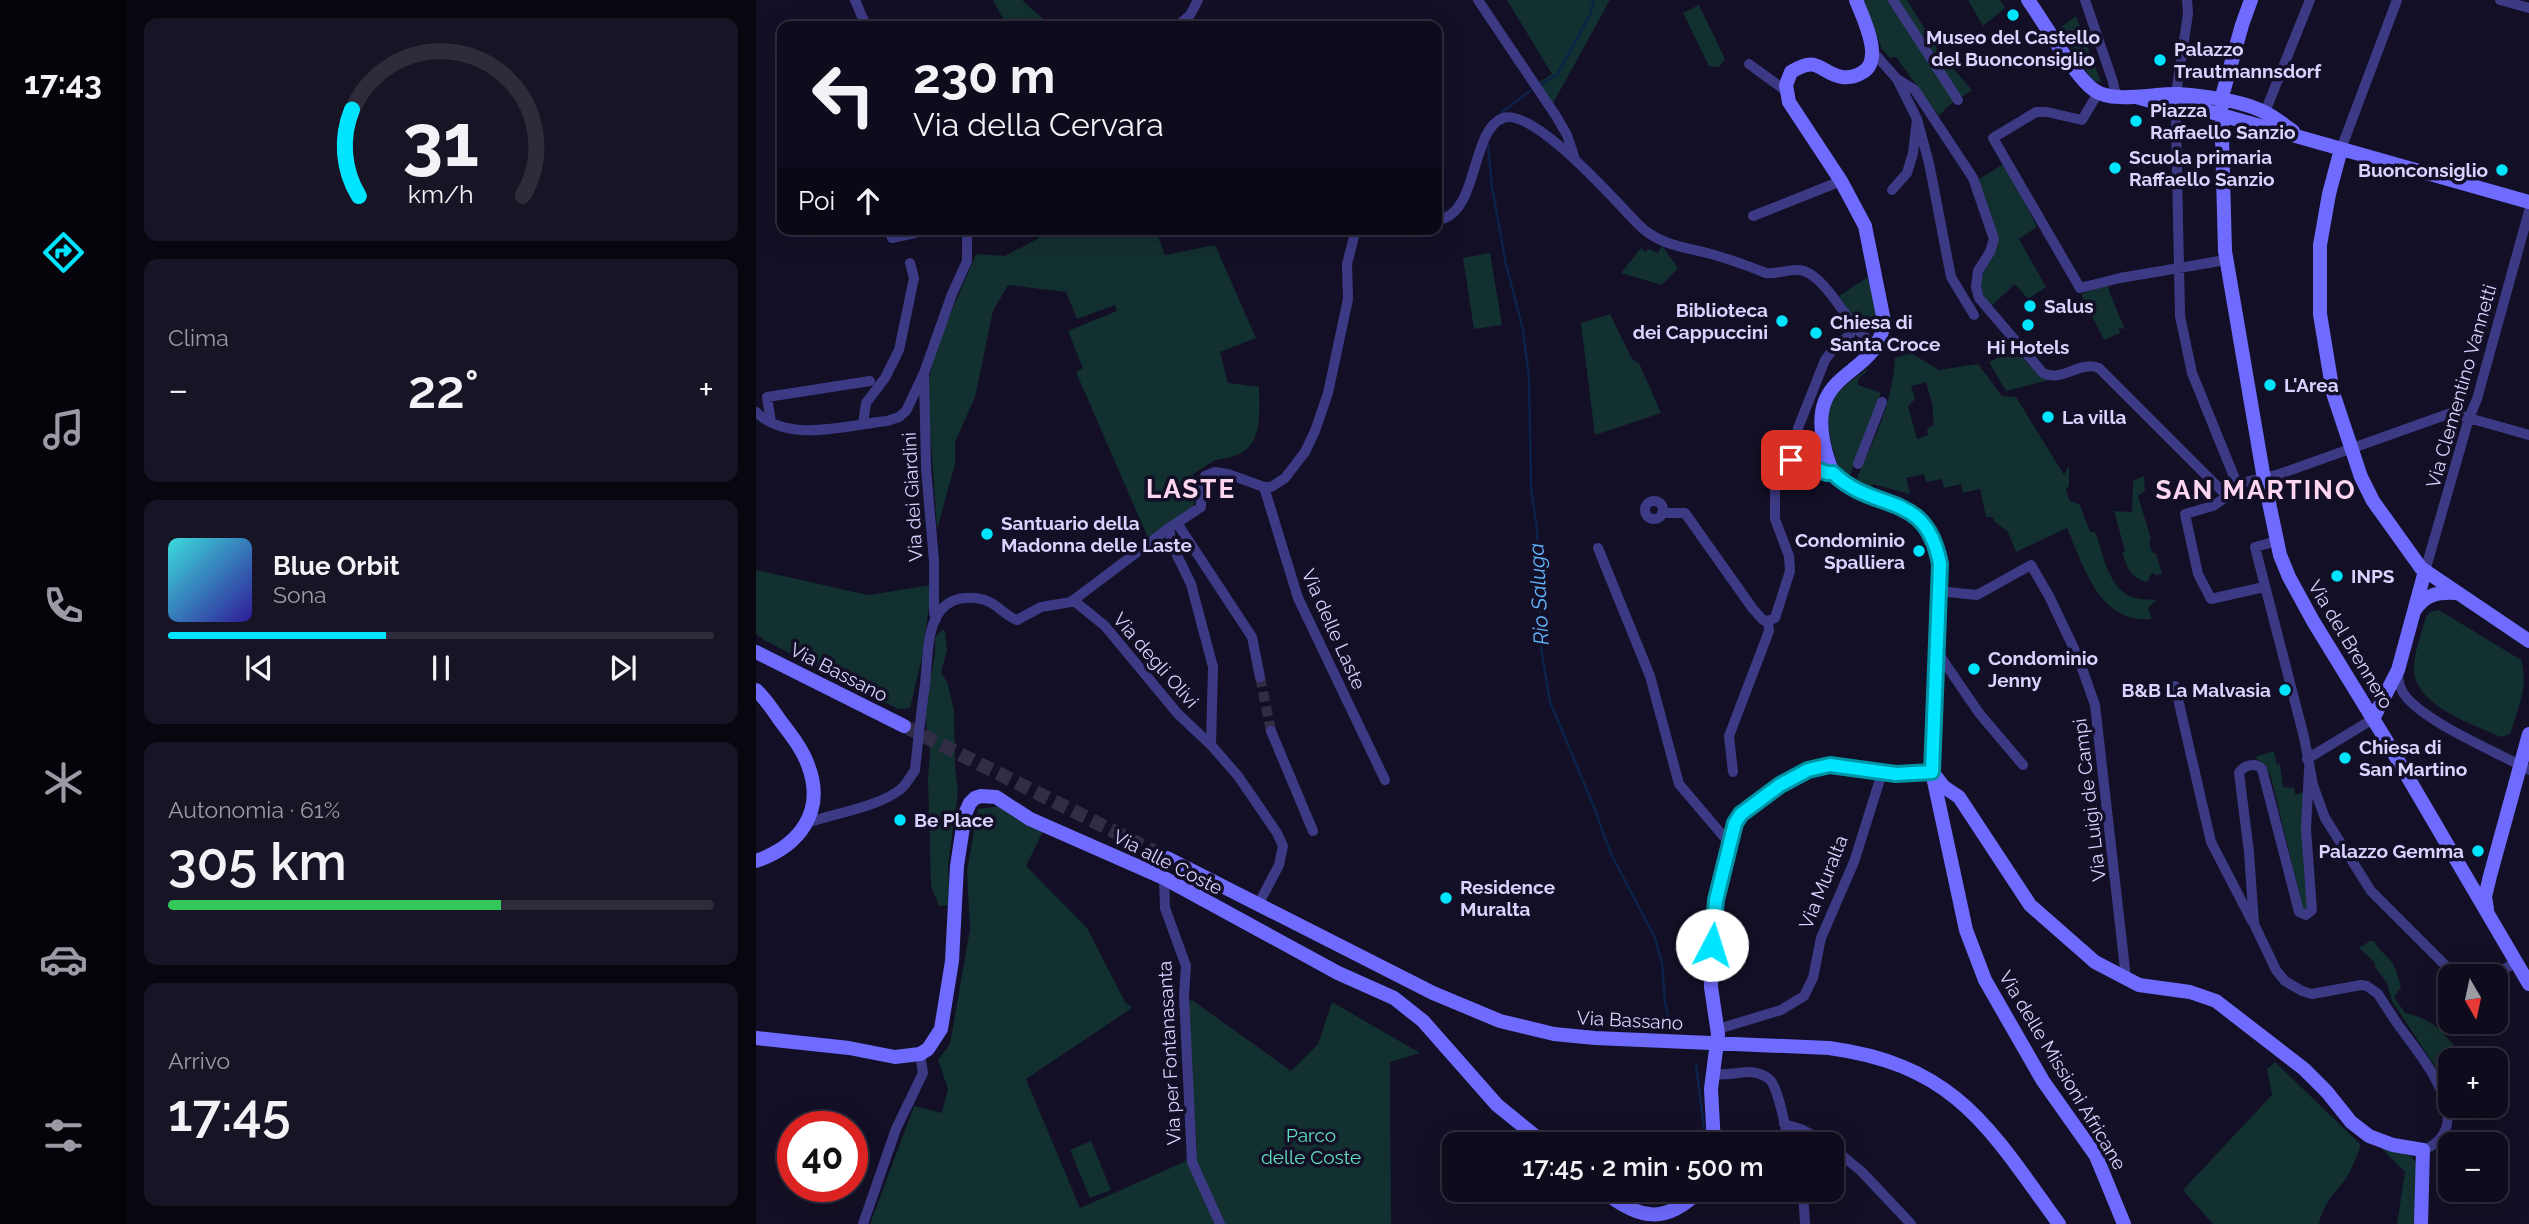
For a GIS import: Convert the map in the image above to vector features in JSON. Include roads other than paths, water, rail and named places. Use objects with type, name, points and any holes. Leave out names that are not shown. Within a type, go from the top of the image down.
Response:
[{"type":"street","points":[[855,0],[864,21]]},
{"type":"street","points":[[1183,21],[1190,15],[1198,0]]},
{"type":"street","points":[[1478,0],[1556,116],[1567,135],[1574,159]]},
{"type":"street","points":[[1856,0],[1874,53],[1897,79],[1917,119],[1929,163],[1951,276],[1974,315]]},
{"type":"street","points":[[1893,0],[1958,100]]},
{"type":"street","points":[[2028,0],[2075,68],[2098,93],[2175,100],[2221,100],[2265,112],[2304,139]]},
{"type":"street","points":[[2085,0],[2116,96]]},
{"type":"street","points":[[2175,100],[2188,15],[2187,0]]},
{"type":"street","name":"Via del Brennero","points":[[2251,0],[2221,100],[2226,260],[2277,541],[2289,577],[2529,984]]},
{"type":"street","points":[[2265,112],[2310,0]]},
{"type":"street","points":[[2397,0],[2341,149],[2329,194],[2320,245],[2319,295],[2327,369],[2351,450],[2373,501],[2425,571],[2528,641]]},
{"type":"street","points":[[2500,0],[2529,8]]},
{"type":"street","points":[[1662,513],[1685,513],[1753,609],[1763,620],[1774,618],[1790,571],[1789,556],[1774,519],[1775,484],[1791,460],[1833,473],[1828,462],[1820,412],[1825,397],[1875,346],[1883,330],[1884,321],[1865,226],[1841,181],[1789,102],[1786,91],[1788,79],[1798,68],[1818,65],[1837,76],[1855,76],[1871,65],[1874,53]]},
{"type":"street","points":[[1749,64],[1786,91]]},
{"type":"street","points":[[1897,79],[1915,90],[1973,178],[1994,239],[1990,252],[1978,271],[1976,287],[1979,298],[2043,373],[2050,377],[2091,365],[2099,368],[2228,497]]},
{"type":"street","points":[[2098,93],[2082,120],[2036,112],[1993,138],[2080,288],[2226,260]]},
{"type":"street","points":[[2175,100],[2222,116],[2529,202]]},
{"type":"street","points":[[1442,220],[1459,206],[1488,134],[1503,118],[1511,117],[1559,144],[1639,226],[1666,244],[1712,254],[1766,273],[1806,272],[1833,298],[1857,330],[1875,346]]},
{"type":"street","points":[[1892,190],[1907,173],[1913,153],[1917,119]]},
{"type":"street","points":[[2176,121],[2180,316],[2192,373],[2238,484]]},
{"type":"street","points":[[1753,216],[1841,181]]},
{"type":"street","name":"Via Clementino Vannetti","points":[[2425,571],[2469,418],[2477,399],[2529,211]]},
{"type":"street","name":"Via dei Giardini","points":[[756,412],[771,422],[805,429],[863,424],[899,417],[906,411],[924,373],[952,294],[967,261],[967,235]]},
{"type":"street","points":[[807,823],[885,799],[909,780],[915,770],[927,646],[936,618],[946,606],[963,598],[982,599],[995,603],[1009,617],[1017,620],[1041,607],[1066,604],[1201,507],[1201,484],[1205,476],[1215,472],[1264,487],[1278,484],[1305,452],[1328,393],[1348,299],[1347,264],[1354,235]]},
{"type":"street","points":[[863,424],[866,403],[885,378],[899,350],[914,278],[910,263]]},
{"type":"street","points":[[1797,457],[1798,428],[1825,360],[1835,347],[1850,335]]},
{"type":"street","name":"Via dei Giardini","points":[[924,373],[926,469],[936,618]]},
{"type":"street","points":[[771,422],[767,397],[870,381]]},
{"type":"street","points":[[1858,464],[1882,402]]},
{"type":"street","points":[[2264,587],[2211,599],[2198,574],[2185,514],[2213,506],[2228,497],[2238,484],[2264,479],[2319,461],[2451,413],[2529,435]]},
{"type":"street","name":"Via delle Missioni Africane","points":[[1833,473],[1847,485],[1909,510],[1926,524],[1936,544],[1940,564],[1932,772],[1966,930],[1979,966],[2043,1082],[2096,1156],[2124,1224]]},
{"type":"street","name":"Via delle Laste","points":[[1264,487],[1298,598],[1385,780]]},
{"type":"street","points":[[1173,526],[1252,637],[1260,677]]},
{"type":"street","name":"Via degli Olivi","points":[[1173,526],[1172,545],[1191,584],[1213,667],[1211,745]]},
{"type":"street","points":[[2277,541],[2255,547],[2304,737],[2308,764],[2325,818],[2364,881],[2397,919],[2444,964]]},
{"type":"street","points":[[1598,548],[1650,676],[1679,784],[1730,844]]},
{"type":"street","name":"Via Luigi de Campi","points":[[1938,591],[1977,595],[2031,565],[2049,596],[2078,657],[2098,715],[2126,978]]},
{"type":"street","points":[[2308,764],[2373,719],[2398,670],[2425,571]]},
{"type":"street","points":[[2412,618],[2417,607],[2428,596],[2443,592],[2456,593]]},
{"type":"street","name":"Via degli Olivi","points":[[1073,600],[1105,626],[1178,714],[1211,745],[1238,776],[1277,833],[1283,846],[1279,865],[1258,905]]},
{"type":"street","points":[[1732,772],[1729,736],[1769,631],[1768,621]]},
{"type":"street","points":[[1936,650],[1979,713],[2023,765]]},
{"type":"street","name":"Via Bassano","points":[[756,653],[904,726]]},
{"type":"street","points":[[2398,670],[2398,683],[2402,691],[2421,711],[2525,768]]},
{"type":"street","points":[[1629,1040],[1644,1034],[1702,1033],[1713,1023],[1716,900],[1735,823],[1741,814],[1797,774],[1830,765],[1882,773],[1932,772],[1944,787],[1959,797],[2031,905],[2095,962],[2152,988],[2190,992],[2216,1001],[2304,1069],[2351,1122],[2369,1136],[2393,1145],[2423,1150],[2440,1140],[2445,1132],[2447,1114],[2438,1085],[2378,994],[2367,986],[2355,986],[2312,994],[2285,981],[2276,971],[2211,842],[2175,686]]},
{"type":"street","points":[[756,690],[796,742],[809,766],[813,798],[807,823],[792,842],[770,856],[756,861]]},
{"type":"street","points":[[1271,731],[1313,831]]},
{"type":"street","points":[[2487,914],[2485,898],[2490,876],[2525,768],[2529,734]]},
{"type":"street","points":[[2254,924],[2249,852],[2239,773],[2250,765],[2262,769],[2299,912],[2306,915],[2312,910],[2306,829],[2308,764]]},
{"type":"street","name":"Via Muralta","points":[[1718,1036],[1782,1010],[1804,996],[1813,978],[1821,938],[1854,862],[1882,773]]},
{"type":"street","name":"Via alle Coste","points":[[920,1054],[933,1043],[942,1029],[955,932],[957,866],[965,814],[975,798],[996,797],[1030,819],[1164,878],[1338,974],[1394,998],[1423,1021],[1497,1105],[1530,1132]]},
{"type":"street","name":"Via Bassano","points":[[1167,858],[1433,993],[1479,1013],[1532,1030],[1629,1040],[1718,1036],[1856,1052],[1903,1066],[1952,1094],[1987,1127],[2059,1224]]},
{"type":"street","points":[[2465,874],[2480,881],[2490,876]]},
{"type":"street","name":"Via per Fontanasanta","points":[[1164,878],[1165,908],[1186,966],[1184,996],[1192,1162],[1220,1224]]},
{"type":"street","points":[[2508,967],[2516,962]]},
{"type":"street","points":[[1713,1006],[1718,1036],[1712,1074],[1713,1132]]},
{"type":"street","points":[[756,1038],[849,1048],[895,1057],[920,1054],[923,1073],[896,1129],[863,1224]]},
{"type":"street","points":[[1712,1074],[1750,1072],[1769,1079],[1786,1132]]},
{"type":"street","points":[[1784,1124],[1806,1132]]},
{"type":"street","points":[[2421,1224],[2423,1150]]},
{"type":"street","points":[[1844,1157],[1911,1224]]},
{"type":"street","points":[[1618,1202],[1653,1223],[1666,1222],[1684,1211],[1691,1202]]},
{"type":"street","points":[[1804,1202],[1805,1224]]},
{"type":"waterway","name":"Rio Saluga","points":[[1541,84],[1557,75],[1590,15],[1594,0]]},
{"type":"waterway","name":"Rio Saluga","points":[[1502,112],[1530,91]]},
{"type":"waterway","name":"Rio Saluga","points":[[1488,145],[1492,187],[1506,264],[1523,330],[1529,378],[1531,488],[1537,529],[1541,648],[1550,702],[1611,854],[1655,938],[1662,964],[1669,1022]]},
{"type":"waterway","name":"Rio Saluga","points":[[1696,1064],[1704,1132]]},
{"type":"tunnel","points":[[1260,677],[1271,731]]},
{"type":"tunnel","points":[[904,726],[1167,858]]},
{"type":"place","name":"Museo del Castello del Buonconsiglio","points":[[2013,15]]},
{"type":"place","name":"Palazzo Trautmannsdorf","points":[[2160,60]]},
{"type":"place","name":"Piazza Raffaello Sanzio","points":[[2136,121]]},
{"type":"place","name":"Scuola primaria Raffaello Sanzio","points":[[2115,168]]},
{"type":"place","name":"Buonconsiglio","points":[[2502,170]]},
{"type":"place","name":"Salus","points":[[2030,306]]},
{"type":"place","name":"Biblioteca dei Cappuccini","points":[[1782,321]]},
{"type":"place","name":"Hi Hotels","points":[[2028,325]]},
{"type":"place","name":"Chiesa di Santa Croce","points":[[1816,333]]},
{"type":"place","name":"L'Area","points":[[2270,385]]},
{"type":"place","name":"La villa","points":[[2048,417]]},
{"type":"place","name":"Santuario della Madonna delle Laste","points":[[987,534]]},
{"type":"place","name":"Condominio Spalliera","points":[[1919,551]]},
{"type":"place","name":"INPS","points":[[2337,576]]},
{"type":"place","name":"Condominio Jenny","points":[[1974,669]]},
{"type":"place","name":"B&B La Malvasia","points":[[2285,690]]},
{"type":"place","name":"Chiesa di San Martino","points":[[2345,758]]},
{"type":"place","name":"Be Place","points":[[900,820]]},
{"type":"place","name":"Palazzo Gemma","points":[[2478,851]]},
{"type":"place","name":"Residence Muralta","points":[[1446,898]]},
{"type":"district","name":"LASTE","points":[[1191,489]]},
{"type":"district","name":"SAN MARTINO","points":[[2256,490]]},
{"type":"park label","name":"Parco delle Coste","points":[[1311,1146]]}]
